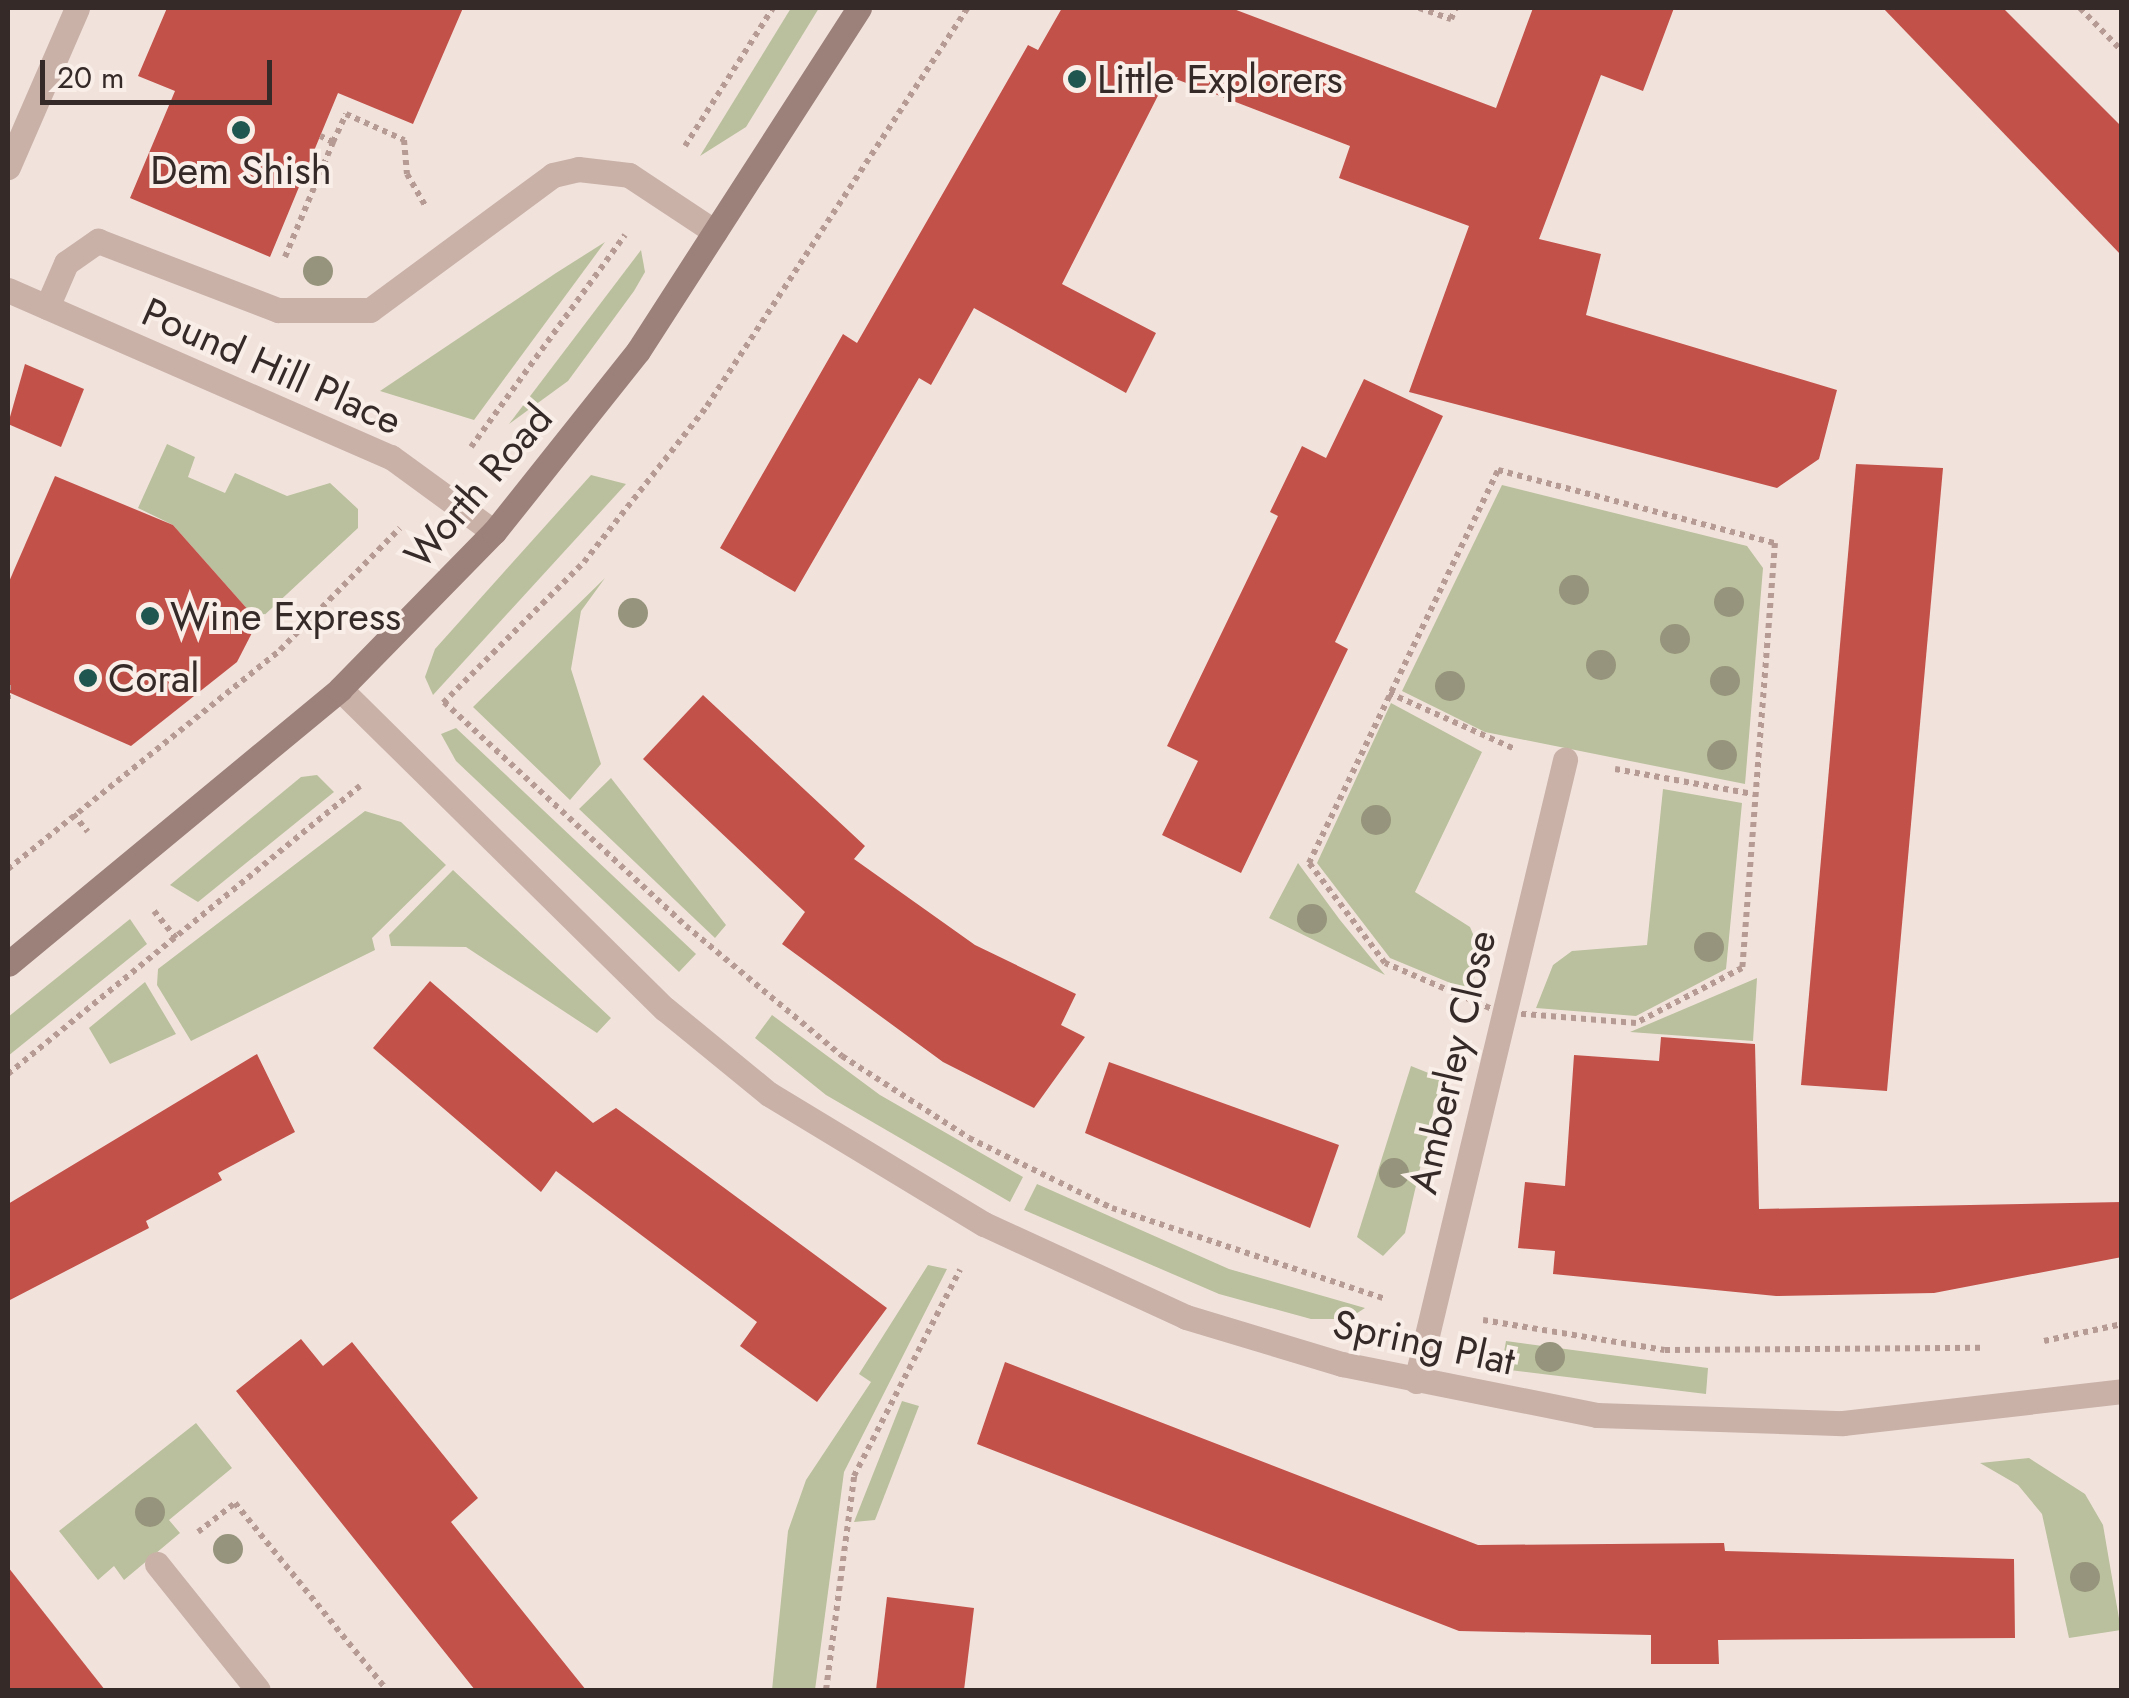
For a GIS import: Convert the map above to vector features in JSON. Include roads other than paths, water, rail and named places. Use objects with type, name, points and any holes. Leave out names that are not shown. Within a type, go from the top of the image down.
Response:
[{"type":"street","points":[[8,168],[77,8]]},
{"type":"street","name":"Worth Road","points":[[8,964],[340,690],[494,532],[638,351],[859,8]]},
{"type":"street","points":[[47,307],[66,263],[98,241],[278,310],[370,310],[553,175],[578,168],[629,176],[715,232]]},
{"type":"street","name":"Pound Hill Place","points":[[8,290],[391,458],[494,532]]},
{"type":"street","name":"Spring Plat","points":[[340,690],[665,1009],[769,1094],[984,1224],[1186,1317],[1416,1382],[1597,1414],[1728,1423],[1935,1416],[2122,1391]]},
{"type":"street","name":"Amberley Close","points":[[1416,1382],[1564,760]]},
{"type":"street","points":[[156,1564],[258,1690]]},
{"type":"place","name":"Little Explorers","points":[[1077,79]]},
{"type":"place","name":"Dem Shish","points":[[241,130]]},
{"type":"place","name":"Wine Express","points":[[150,616]]},
{"type":"place","name":"Coral","points":[[88,678]]}]
